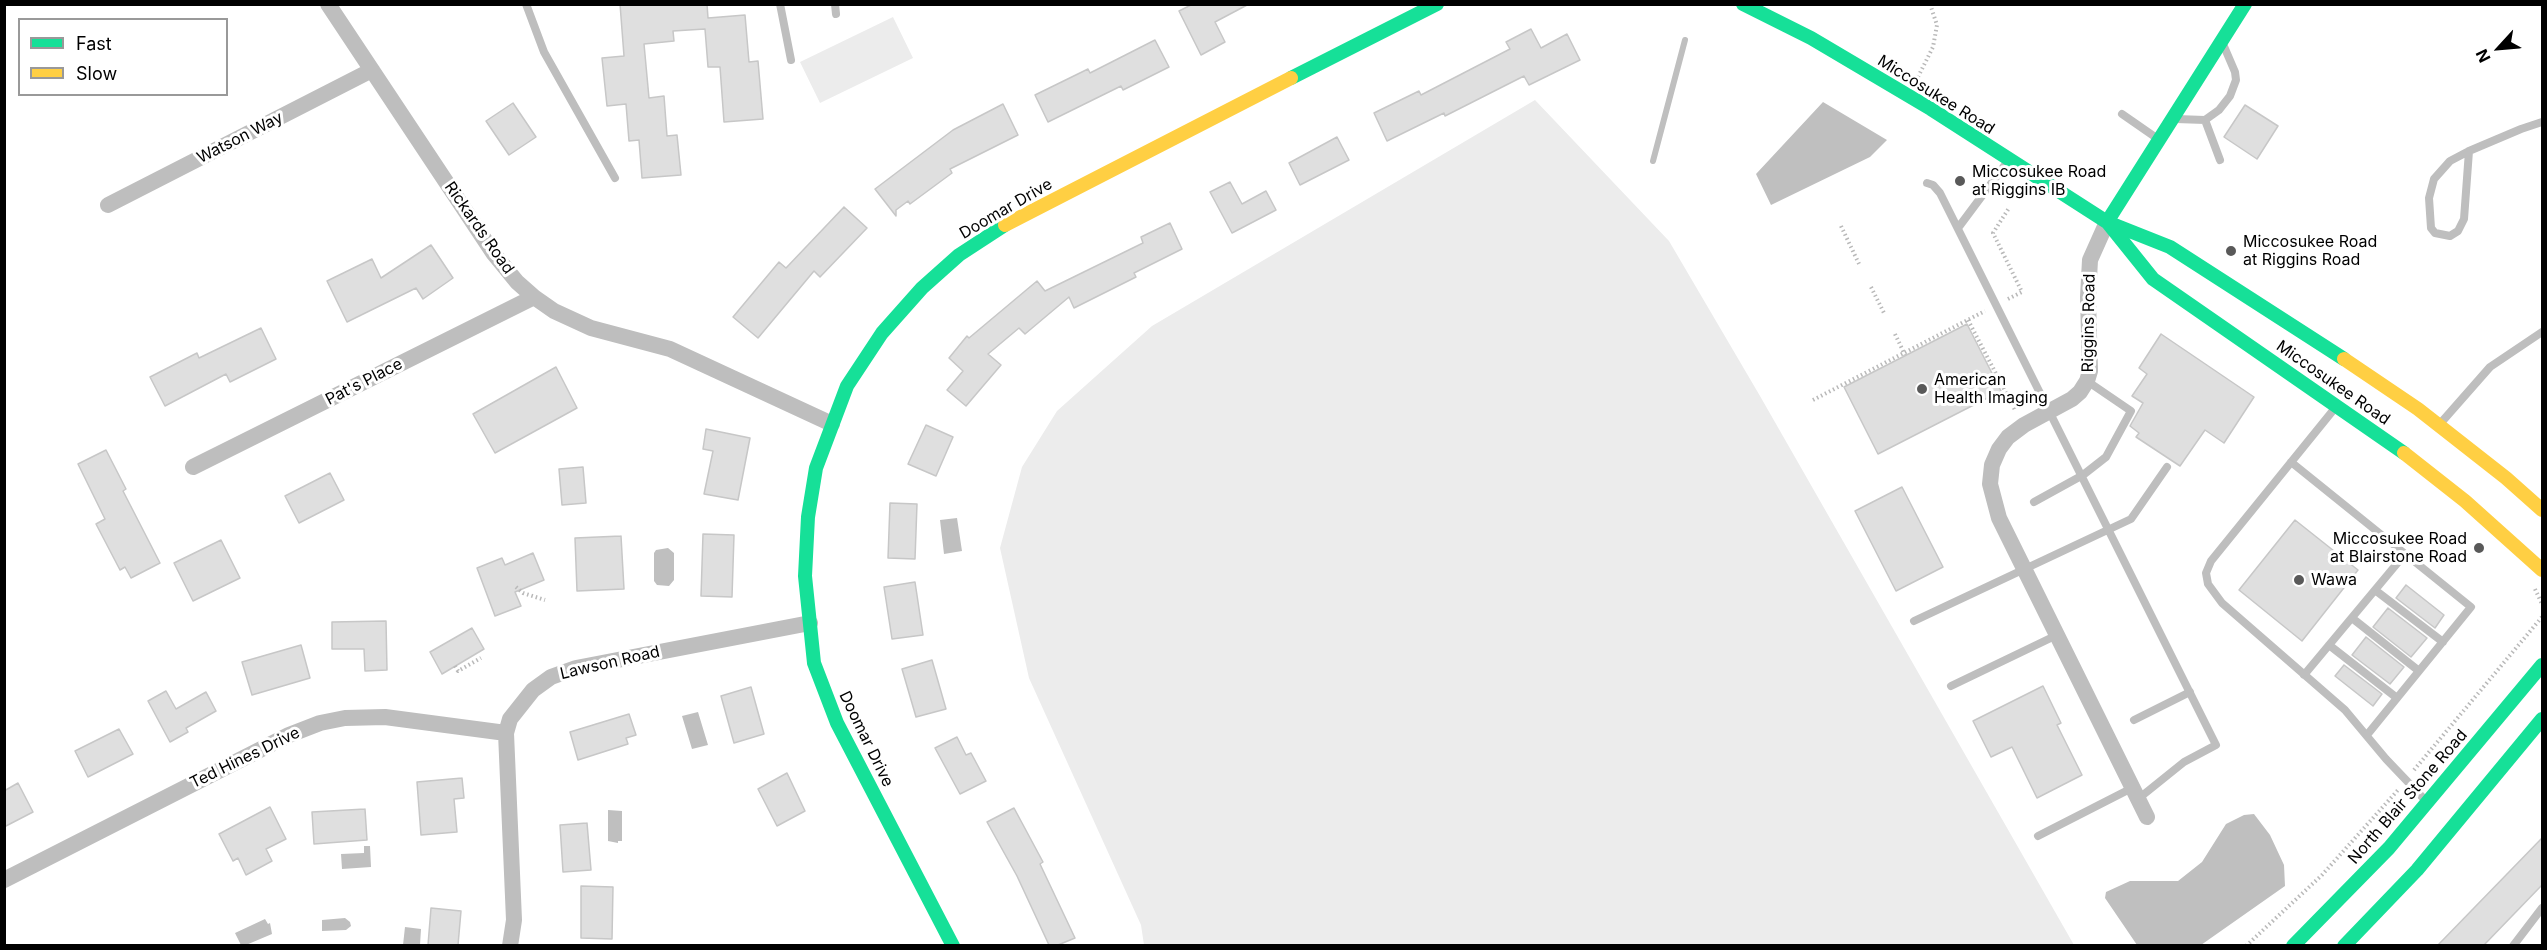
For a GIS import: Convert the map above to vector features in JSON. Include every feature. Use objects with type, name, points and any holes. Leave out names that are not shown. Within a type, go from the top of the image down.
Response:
[{"type":"street","name":"Rickards Road","points":[[328,4],[494,254],[517,282],[534,297],[554,311],[591,328],[670,349],[832,424]]},
{"type":"street","name":"Doomar Drive","points":[[953,945],[837,723],[814,663],[805,576],[808,517],[816,468],[847,386],[882,333],[922,288],[959,255],[1006,224],[1437,4]]},
{"type":"street","name":"Miccosukee Road","points":[[1743,4],[1811,38],[1909,96],[2107,222],[2170,247],[2327,346],[2439,426],[2506,478],[2542,510]]},
{"type":"street","name":"Riggins Road","points":[[2147,817],[1993,501],[1990,484],[1992,465],[1999,449],[2008,437],[2072,399],[2087,381],[2090,371],[2088,297],[2090,260],[2107,222],[2245,4]]},
{"type":"street","name":"Watson Way","points":[[108,205],[372,70]]},
{"type":"street","name":"Miccosukee Road","points":[[2107,222],[2153,279],[2407,455],[2465,501],[2542,570]]},
{"type":"street","name":"Pat's Place","points":[[193,466],[534,297]]},
{"type":"street","name":"Lawson Road","points":[[510,945],[514,920],[506,733],[510,719],[519,705],[533,690],[553,676],[576,668],[810,623]]},
{"type":"street","name":"North Blair Stone Road","points":[[2292,945],[2389,848],[2542,665]]},
{"type":"street","name":"Ted Hines Drive","points":[[4,880],[289,735],[320,723],[345,718],[385,717],[506,733]]},
{"type":"street","points":[[2344,945],[2417,870],[2542,719]]},
{"type":"lane","points":[[526,4],[544,52],[615,178]]},
{"type":"lane","points":[[780,4],[791,60]]},
{"type":"lane","points":[[835,4],[836,14]]},
{"type":"lane","points":[[2173,119],[2205,120],[2219,110],[2230,96],[2236,80],[2235,72],[2221,41]]},
{"type":"lane","points":[[2121,114],[2159,140]]},
{"type":"lane","points":[[2205,120],[2220,160]]},
{"type":"lane","points":[[2469,152],[2464,219],[2458,231],[2450,236],[2436,233],[2431,228],[2429,198],[2434,179],[2450,161],[2469,152],[2542,122]]},
{"type":"lane","points":[[1958,228],[2009,160]]},
{"type":"lane","points":[[1927,183],[1933,185],[1940,193],[1958,228],[2216,745],[2184,762],[2135,794],[2038,836]]},
{"type":"lane","points":[[2439,426],[2490,367],[2542,332]]},
{"type":"lane","points":[[2530,342],[2542,341]]},
{"type":"lane","points":[[2034,502],[2083,475],[2106,457],[2131,411],[2087,381]]},
{"type":"lane","points":[[2337,405],[2211,561],[2206,573],[2208,584],[2222,603],[2345,710],[2386,759],[2428,802]]},
{"type":"lane","points":[[2291,462],[2471,607],[2367,735]]},
{"type":"lane","points":[[1914,621],[2131,519],[2167,468]]},
{"type":"lane","points":[[2304,675],[2405,554]]},
{"type":"lane","points":[[2375,590],[2443,642]]},
{"type":"lane","points":[[2352,618],[2419,671]]},
{"type":"lane","points":[[1951,686],[2057,634]]},
{"type":"lane","points":[[2329,645],[2397,698]]},
{"type":"lane","points":[[2134,720],[2190,692]]},
{"type":"lane","points":[[2513,945],[2542,908]]},
{"type":"path","points":[[1909,96],[1932,47],[1936,25],[1930,4]]},
{"type":"path","points":[[2007,300],[2022,292],[1993,233],[2010,208]]},
{"type":"path","points":[[1841,226],[1860,266]]},
{"type":"path","points":[[1871,287],[1885,315]]},
{"type":"path","points":[[1813,400],[1986,311]]},
{"type":"path","points":[[1968,320],[2015,410]]},
{"type":"path","points":[[1894,334],[1905,354]]},
{"type":"path","points":[[2532,585],[2542,604]]},
{"type":"path","points":[[516,587],[523,593],[545,600]]},
{"type":"path","points":[[2417,767],[2542,617]]},
{"type":"path","points":[[455,666],[458,671],[481,658]]},
{"type":"path","points":[[2246,945],[2322,875],[2398,789]]},
{"type":"shaded area","points":[[893,17],[913,58],[820,103],[800,62]]},
{"type":"shaded area","points":[[1535,100],[1669,241],[2074,945],[1144,945],[1141,925],[1029,678],[1000,548],[1022,467],[1057,411],[1152,326]]},
{"type":"shaded area","points":[[1823,102],[1887,140],[1870,157],[1771,205],[1756,174]]},
{"type":"shaded area","points":[[957,518],[962,551],[944,554],[940,520]]},
{"type":"shaded area","points":[[668,548],[674,553],[674,580],[669,586],[657,585],[654,581],[654,553],[656,550]]},
{"type":"shaded area","points":[[698,712],[708,745],[692,749],[682,716]]},
{"type":"shaded area","points":[[608,810],[622,811],[622,841],[618,843],[608,841]]},
{"type":"shaded area","points":[[2254,814],[2270,835],[2284,865],[2285,886],[2201,945],[2137,945],[2105,898],[2106,892],[2130,881],[2178,881],[2202,862],[2226,824],[2244,815]]},
{"type":"shaded area","points":[[364,846],[370,846],[371,867],[342,869],[341,854],[364,853]]},
{"type":"shaded area","points":[[345,918],[351,926],[346,930],[322,931],[322,920]]},
{"type":"shaded area","points":[[265,919],[268,924],[270,923],[272,934],[241,945],[235,933]]},
{"type":"shaded area","points":[[405,927],[421,929],[420,945],[403,945]]},
{"type":"building","points":[[620,4],[707,4],[708,18],[745,15],[749,62],[758,61],[763,119],[724,122],[720,67],[708,67],[705,29],[673,31],[674,41],[644,44],[649,98],[664,96],[667,136],[677,135],[681,175],[642,178],[639,140],[629,141],[626,104],[607,106],[602,58],[624,56]]},
{"type":"building","points":[[1193,4],[1249,4],[1215,22],[1225,42],[1201,55],[1179,11]]},
{"type":"building","points":[[1531,29],[1541,48],[1567,34],[1580,60],[1529,85],[1524,76],[1445,116],[1444,113],[1387,141],[1374,113],[1419,91],[1421,95],[1510,49],[1506,42]]},
{"type":"building","points":[[1155,40],[1169,67],[1123,90],[1121,86],[1048,122],[1035,95],[1088,69],[1090,73]]},
{"type":"building","points":[[513,103],[536,137],[509,155],[486,121]]},
{"type":"building","points":[[1003,104],[1018,135],[950,169],[952,173],[910,204],[908,201],[896,210],[896,216],[875,189],[953,130]]},
{"type":"building","points":[[2245,105],[2278,126],[2257,159],[2224,137]]},
{"type":"building","points":[[1337,137],[1349,160],[1300,185],[1289,163]]},
{"type":"building","points":[[1230,182],[1242,204],[1266,191],[1276,210],[1232,233],[1210,192]]},
{"type":"building","points":[[844,207],[867,228],[820,277],[814,271],[758,338],[733,317],[779,262],[786,268]]},
{"type":"building","points":[[1170,223],[1182,249],[1134,273],[1136,277],[1074,308],[1069,297],[1025,334],[1019,328],[988,354],[1001,365],[966,406],[947,390],[963,371],[949,358],[967,336],[969,338],[1037,281],[1045,291],[1143,243],[1141,237]]},
{"type":"building","points":[[431,245],[453,278],[423,299],[416,288],[347,322],[327,281],[372,259],[381,278]]},
{"type":"building","name":"American Health Imaging","points":[[1967,324],[2001,391],[1878,454],[1844,387]]},
{"type":"building","points":[[261,328],[276,359],[230,382],[226,374],[165,406],[150,377],[197,353],[199,358]]},
{"type":"building","points":[[2161,334],[2254,397],[2224,443],[2205,430],[2180,466],[2136,437],[2139,433],[2130,426],[2143,403],[2132,396],[2147,374],[2139,368]]},
{"type":"building","points":[[556,367],[577,408],[495,453],[473,414]]},
{"type":"building","points":[[926,425],[953,437],[936,476],[908,464]]},
{"type":"building","points":[[706,429],[750,438],[738,500],[704,494],[713,451],[703,449]]},
{"type":"building","points":[[106,450],[126,489],[123,491],[160,563],[131,578],[125,567],[120,570],[96,524],[105,519],[78,464]]},
{"type":"building","points":[[583,467],[586,503],[562,505],[559,469]]},
{"type":"building","points":[[330,473],[344,500],[299,523],[285,496]]},
{"type":"building","points":[[1902,487],[1943,567],[1896,591],[1855,511]]},
{"type":"building","points":[[890,503],[917,504],[915,559],[888,558]]},
{"type":"building","name":"Wawa","points":[[2295,520],[2358,570],[2302,641],[2239,590]]},
{"type":"building","points":[[703,534],[734,535],[732,597],[701,596]]},
{"type":"building","points":[[621,536],[624,589],[577,591],[575,538]]},
{"type":"building","points":[[221,540],[240,578],[193,601],[174,563]]},
{"type":"building","points":[[533,553],[544,580],[515,592],[521,606],[495,616],[477,568],[502,558],[505,565]]},
{"type":"building","points":[[915,582],[923,635],[892,639],[884,587]]},
{"type":"building","points":[[2406,585],[2444,615],[2435,628],[2396,598]]},
{"type":"building","points":[[2388,608],[2427,638],[2411,657],[2373,627]]},
{"type":"building","points":[[386,621],[387,670],[365,671],[364,649],[332,649],[332,622]]},
{"type":"building","points":[[472,628],[484,649],[442,674],[430,652]]},
{"type":"building","points":[[2366,637],[2404,667],[2390,684],[2352,655]]},
{"type":"building","points":[[301,645],[310,678],[252,695],[242,662]]},
{"type":"building","points":[[932,660],[946,709],[916,717],[902,669]]},
{"type":"building","points":[[2344,665],[2382,694],[2373,706],[2335,676]]},
{"type":"building","points":[[2043,686],[2061,723],[2057,725],[2082,775],[2037,798],[2012,747],[1991,757],[1973,721]]},
{"type":"building","points":[[751,687],[764,734],[734,743],[721,696]]},
{"type":"building","points":[[166,691],[176,709],[206,692],[216,711],[186,728],[188,732],[170,742],[148,701]]},
{"type":"building","points":[[629,714],[636,735],[626,738],[628,744],[578,760],[570,732]]},
{"type":"building","points":[[119,729],[133,754],[88,777],[75,751]]},
{"type":"building","points":[[957,737],[966,755],[971,753],[986,781],[960,794],[935,748]]},
{"type":"building","points":[[787,773],[805,811],[777,826],[758,789]]},
{"type":"building","points":[[462,778],[464,798],[454,799],[457,832],[421,835],[417,782]]},
{"type":"building","points":[[18,783],[33,812],[4,827],[4,791]]},
{"type":"building","points":[[270,807],[286,839],[266,849],[272,861],[246,875],[238,858],[233,861],[219,834]]},
{"type":"building","points":[[1014,808],[1043,862],[1040,864],[1075,938],[1058,945],[1049,945],[1017,876],[987,822]]},
{"type":"building","points":[[365,809],[367,840],[314,844],[312,812]]},
{"type":"building","points":[[587,823],[591,870],[563,872],[560,825]]},
{"type":"building","points":[[2542,838],[2542,885],[2484,945],[2438,945]]},
{"type":"building","points":[[581,886],[613,887],[612,939],[581,938]]},
{"type":"building","points":[[431,908],[461,911],[458,945],[428,945]]},
{"type":"waterway","points":[[1653,161],[1685,40]]},
{"type":"traffic: fast","points":[[1291,78],[1437,4]]},
{"type":"traffic: fast","points":[[1743,4],[1811,38],[1931,109],[2107,222],[2170,247],[2344,359]]},
{"type":"traffic: fast","points":[[2107,222],[2245,4]]},
{"type":"traffic: fast","points":[[2108,223],[2153,279],[2404,453]]},
{"type":"traffic: fast","points":[[953,946],[837,723],[814,663],[805,576],[808,517],[816,468],[847,386],[882,333],[922,288],[959,255],[1005,225]]},
{"type":"traffic: fast","points":[[2293,946],[2389,848],[2542,665]]},
{"type":"traffic: fast","points":[[2344,946],[2417,870],[2542,719]]},
{"type":"traffic: slow","points":[[1005,225],[1291,78]]},
{"type":"traffic: slow","points":[[2344,359],[2418,409],[2506,478],[2542,510]]},
{"type":"traffic: slow","points":[[2404,453],[2465,501],[2542,570]]},
{"type":"place","name":"Miccosukee Road at Riggins IB","points":[[1960,181]]},
{"type":"place","name":"Miccosukee Road at Riggins Road","points":[[2231,251]]},
{"type":"place","name":"American Health Imaging","points":[[1922,389]]},
{"type":"place","name":"Miccosukee Road at Blairstone Road","points":[[2479,548]]},
{"type":"place","name":"Wawa","points":[[2299,580]]}]
